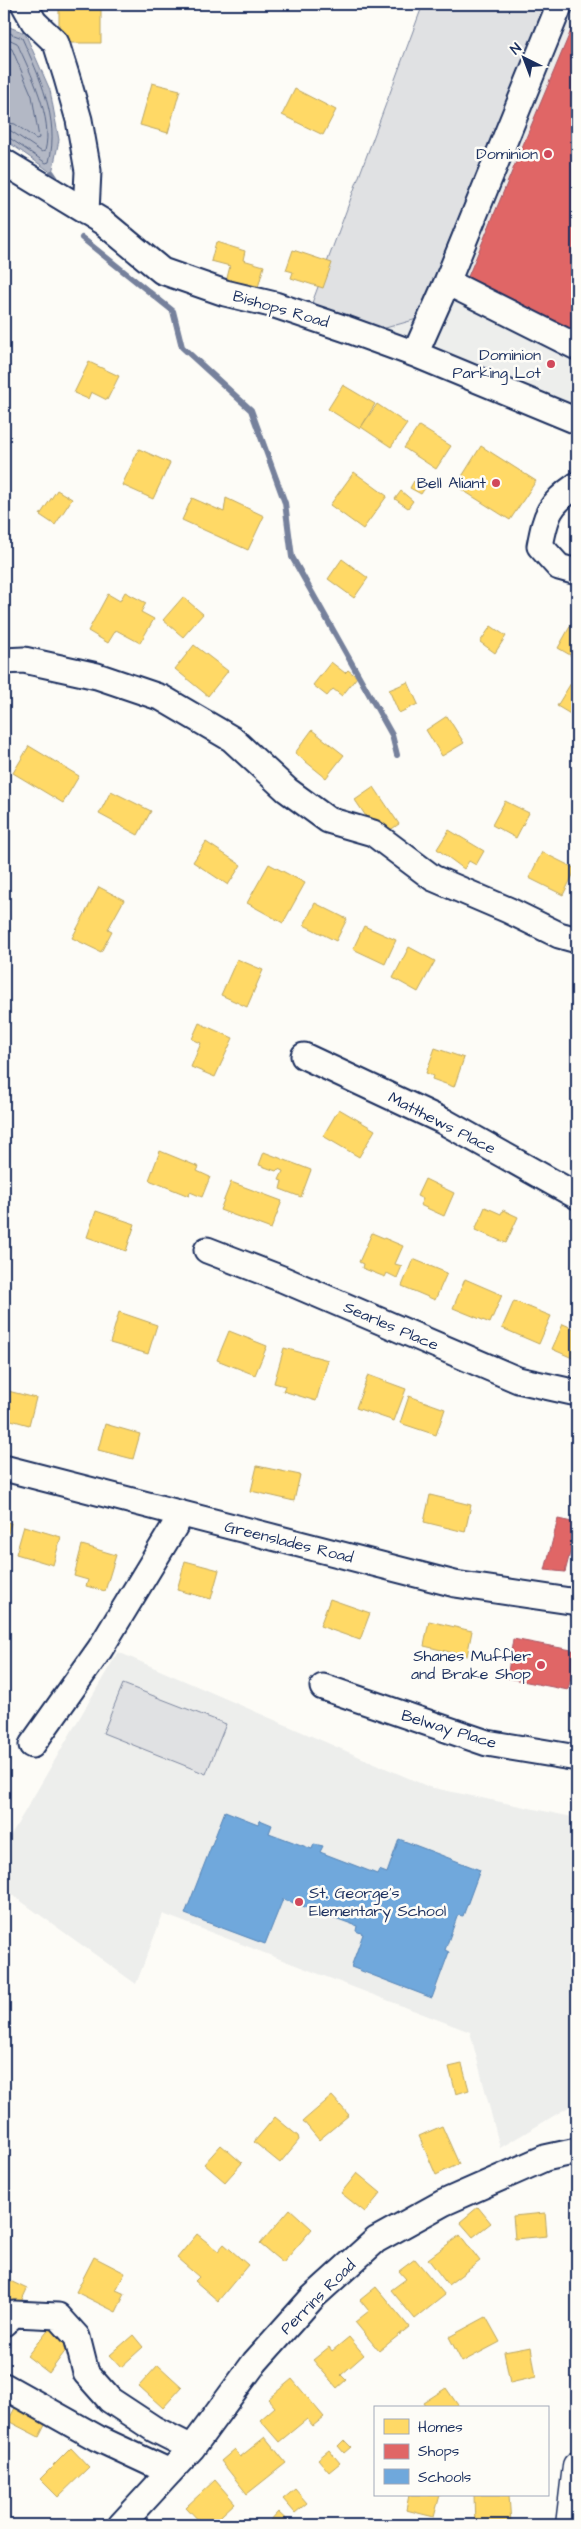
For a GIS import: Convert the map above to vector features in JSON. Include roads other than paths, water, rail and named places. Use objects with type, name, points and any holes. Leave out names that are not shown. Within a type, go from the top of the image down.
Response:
[{"type":"main road","points":[[570,2525],[577,2466]]},
{"type":"street","points":[[24,4],[34,22],[56,43],[70,86],[79,120],[88,171],[86,212]]},
{"type":"street","points":[[415,354],[447,282],[560,4]]},
{"type":"street","name":"Bishops Road","points":[[4,162],[103,222],[162,271],[225,293],[284,308],[415,354],[577,421]]},
{"type":"street","points":[[447,282],[577,347]]},
{"type":"street","points":[[577,485],[565,494],[546,516],[540,546],[559,567],[577,572]]},
{"type":"street","points":[[4,661],[24,660],[97,676],[162,698],[232,739],[287,790],[328,820],[373,833],[433,878],[508,910],[560,935],[577,940]]},
{"type":"street","name":"Matthews Place","points":[[304,1056],[443,1121],[577,1196]]},
{"type":"street","name":"Searles Place","points":[[207,1250],[282,1279],[518,1380],[577,1394]]},
{"type":"street","name":"Greenslades Road","points":[[4,1468],[455,1584],[577,1602]]},
{"type":"street","points":[[32,1745],[100,1648],[182,1514]]},
{"type":"street","name":"Belway Place","points":[[324,1687],[487,1743],[577,1758]]},
{"type":"street","name":"Perrins Road","points":[[121,2525],[192,2448],[255,2362],[306,2304],[376,2240],[443,2203],[545,2158],[577,2152]]},
{"type":"street","points":[[4,2323],[14,2314],[58,2316],[77,2338],[86,2373],[110,2400],[154,2429],[192,2448]]},
{"type":"street","points":[[4,2386],[97,2438],[170,2472]]},
{"type":"water","points":[[4,25],[25,33],[50,90],[59,140],[52,173],[4,139]]},
{"type":"waterway","points":[[52,173],[60,185]]},
{"type":"waterway","points":[[82,238],[173,311],[182,347],[251,410],[285,503],[292,557],[392,735],[397,755]]},
{"type":"place","name":"Dominion","points":[[548,154]]},
{"type":"place","name":"Dominion Parking Lot","points":[[551,364]]},
{"type":"place","name":"Bell Aliant","points":[[496,483]]},
{"type":"place","name":"Shanes Muffler and Brake Shop","points":[[541,1665]]},
{"type":"place","name":"St. George's Elementary School","points":[[299,1902]]}]
